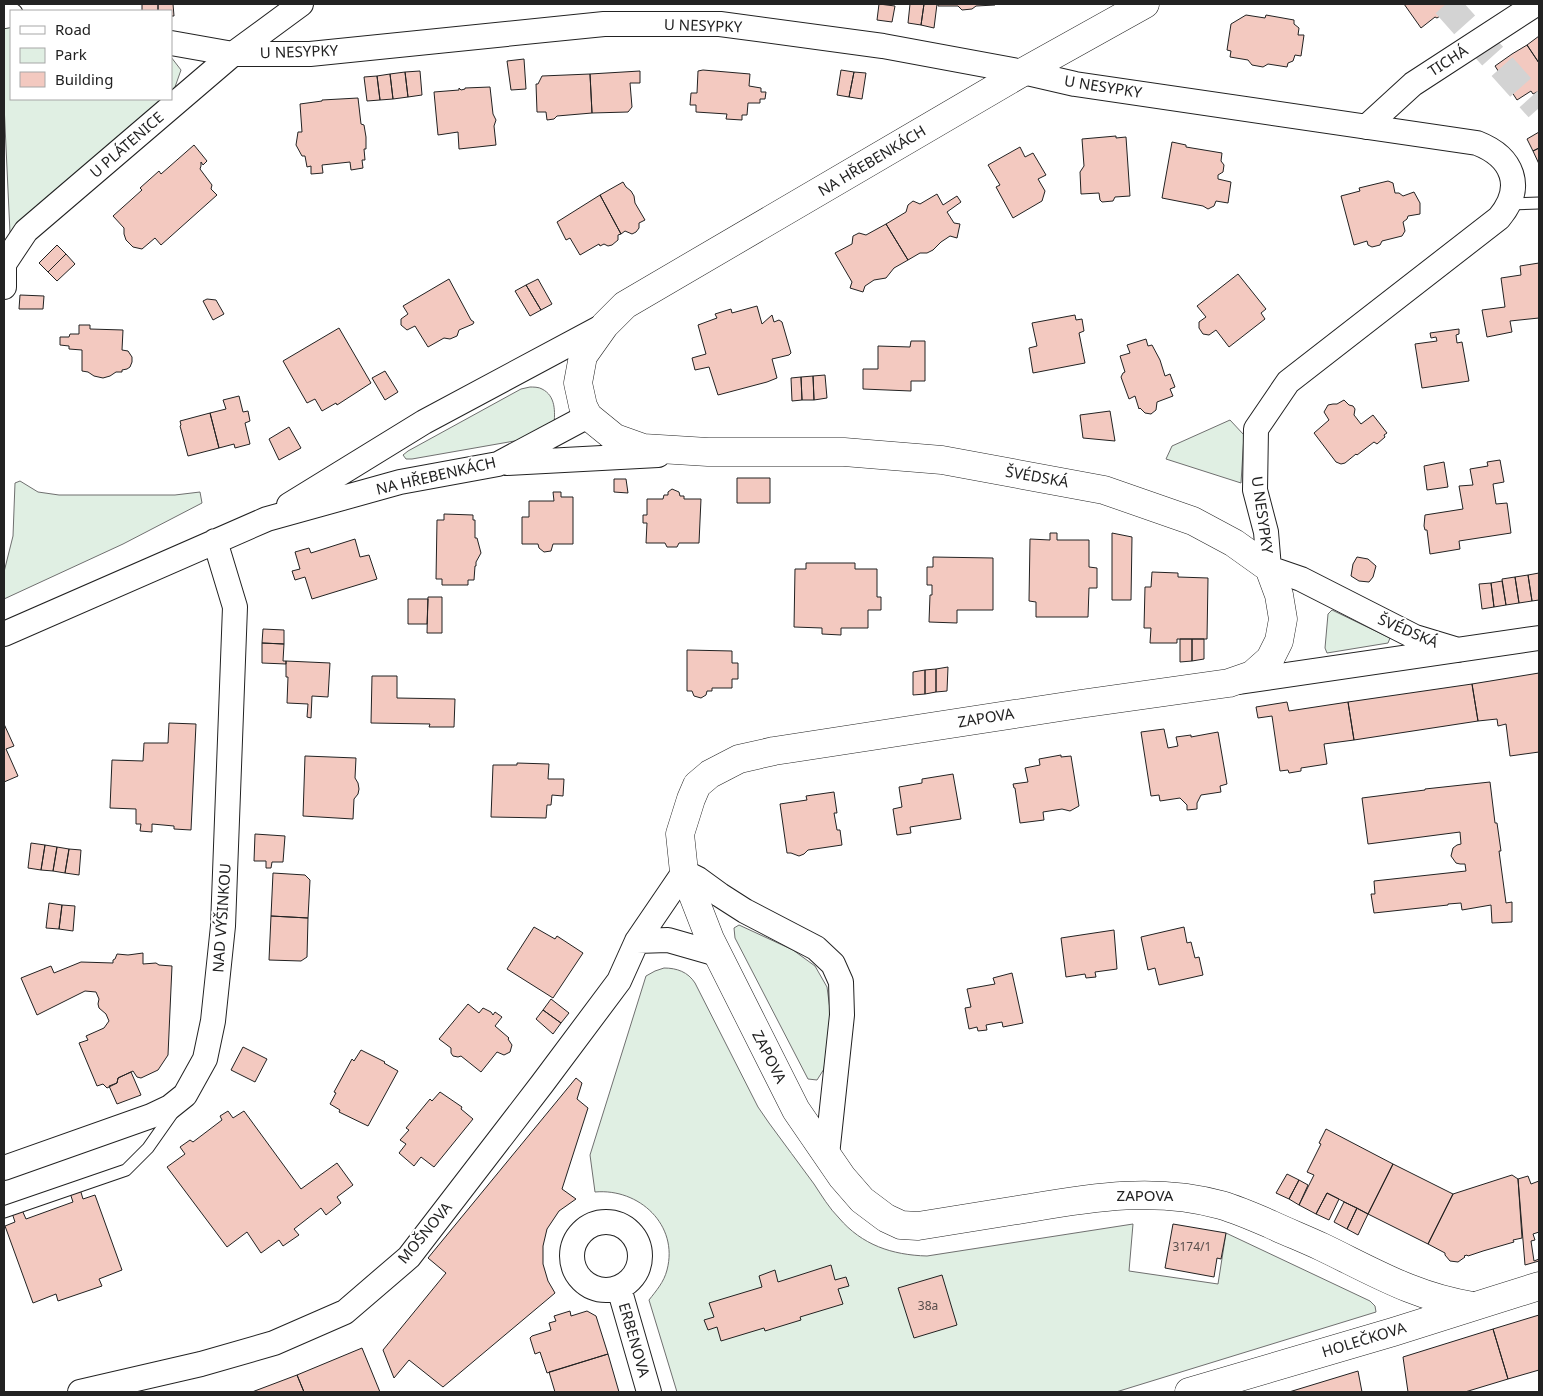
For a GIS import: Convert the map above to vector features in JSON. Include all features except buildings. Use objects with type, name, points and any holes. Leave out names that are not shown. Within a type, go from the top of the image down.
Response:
[{"type":"street","name":"U PLÁTENICE","points":[[4,264],[26,231],[233,54],[301,4]]},
{"type":"street","name":"NA HŘEBENKÁCH","points":[[4,634],[267,519],[400,482],[498,464],[588,416],[583,406],[578,383],[583,356],[605,325],[625,305],[1023,72],[1145,4]]},
{"type":"street","name":"TICHÁ","points":[[1366,127],[1413,84],[1536,4]]},
{"type":"street","name":"U NESYPKY","points":[[172,44],[233,54],[310,54],[604,24],[720,24],[884,46],[1023,72],[1075,84],[1477,143],[1489,148],[1503,159],[1510,172],[1512,190],[1509,204],[1499,218],[1288,382],[1256,430],[1256,490],[1266,532],[1269,568]]},
{"type":"street","points":[[4,260],[4,287]]},
{"type":"street","name":"NA HŘEBENKÁCH","points":[[267,519],[424,422],[605,325]]},
{"type":"street","name":"ŠVÉDSKÁ","points":[[588,416],[615,438],[643,448],[708,452],[844,452],[942,460],[1104,490],[1193,522],[1234,543],[1269,568],[1301,579],[1415,637],[1458,650]]},
{"type":"street","points":[[498,464],[708,452]]},
{"type":"street","name":"NAD VÝŠINKOU","points":[[4,1168],[151,1116],[170,1107],[185,1095],[205,1059],[213,1021],[223,926],[236,607],[214,541]]},
{"type":"street","name":"ZAPOVA","points":[[1269,568],[1279,595],[1283,619],[1279,641],[1270,659],[1252,675],[1229,683],[774,751],[739,759],[710,774],[697,785],[680,834],[684,872],[696,907],[717,954],[796,1110],[842,1177],[862,1200],[886,1218],[901,1225],[918,1226],[1116,1196],[1167,1195],[1193,1198],[1222,1205],[1246,1214],[1321,1247],[1393,1283],[1430,1297],[1473,1306]]},
{"type":"street","name":"ŠVÉDSKÁ","points":[[1229,683],[1539,638]]},
{"type":"street","points":[[684,872],[698,878],[720,895],[746,911],[816,948],[833,964],[841,982],[842,1015],[827,1155]]},
{"type":"street","name":"MOŠNOVA","points":[[80,1392],[201,1364],[274,1343],[344,1312],[409,1257],[619,981],[637,942],[684,872]]},
{"type":"street","points":[[637,942],[668,940],[717,954]]},
{"type":"street","name":"HOLEČKOVA","points":[[1189,1392],[1236,1385],[1539,1286]]},
{"type":"street","name":"ERBENOVA","points":[[618,1288],[649,1392]]},
{"type":"lane","points":[[1509,204],[1539,203]]},
{"type":"lane","points":[[4,1212],[126,1170],[148,1148],[185,1095]]},
{"type":"green space","points":[[10,20],[10,100],[161,100],[10,233],[4,104],[4,24]]},
{"type":"green space","points":[[172,58],[181,70],[175,87],[172,90]]},
{"type":"green space","points":[[539,388],[547,392],[554,405],[554,425],[543,436],[412,459],[406,459],[403,455],[521,389]]},
{"type":"green space","points":[[1230,420],[1244,435],[1241,483],[1166,459],[1172,446]]},
{"type":"green space","points":[[20,481],[38,492],[59,495],[175,495],[200,492],[202,503],[123,544],[4,599],[4,572],[13,536],[15,483]]},
{"type":"green space","points":[[1332,610],[1390,638],[1388,643],[1327,653],[1325,648],[1328,614]]},
{"type":"green space","points":[[739,925],[793,950],[815,966],[827,987],[831,1017],[824,1069],[817,1080],[808,1079],[735,938],[734,928]]},
{"type":"green space","points":[[664,968],[682,971],[695,983],[758,1107],[832,1210],[848,1227],[868,1242],[890,1251],[927,1256],[1133,1224],[1129,1271],[1218,1284],[1226,1233],[1370,1301],[1375,1306],[1376,1312],[1116,1392],[677,1392],[649,1300],[666,1274],[669,1254],[667,1238],[661,1224],[640,1203],[626,1196],[611,1192],[595,1192],[590,1155],[646,976]]},
{"type":"tunnel","points":[[1446,4],[1539,108]]}]
